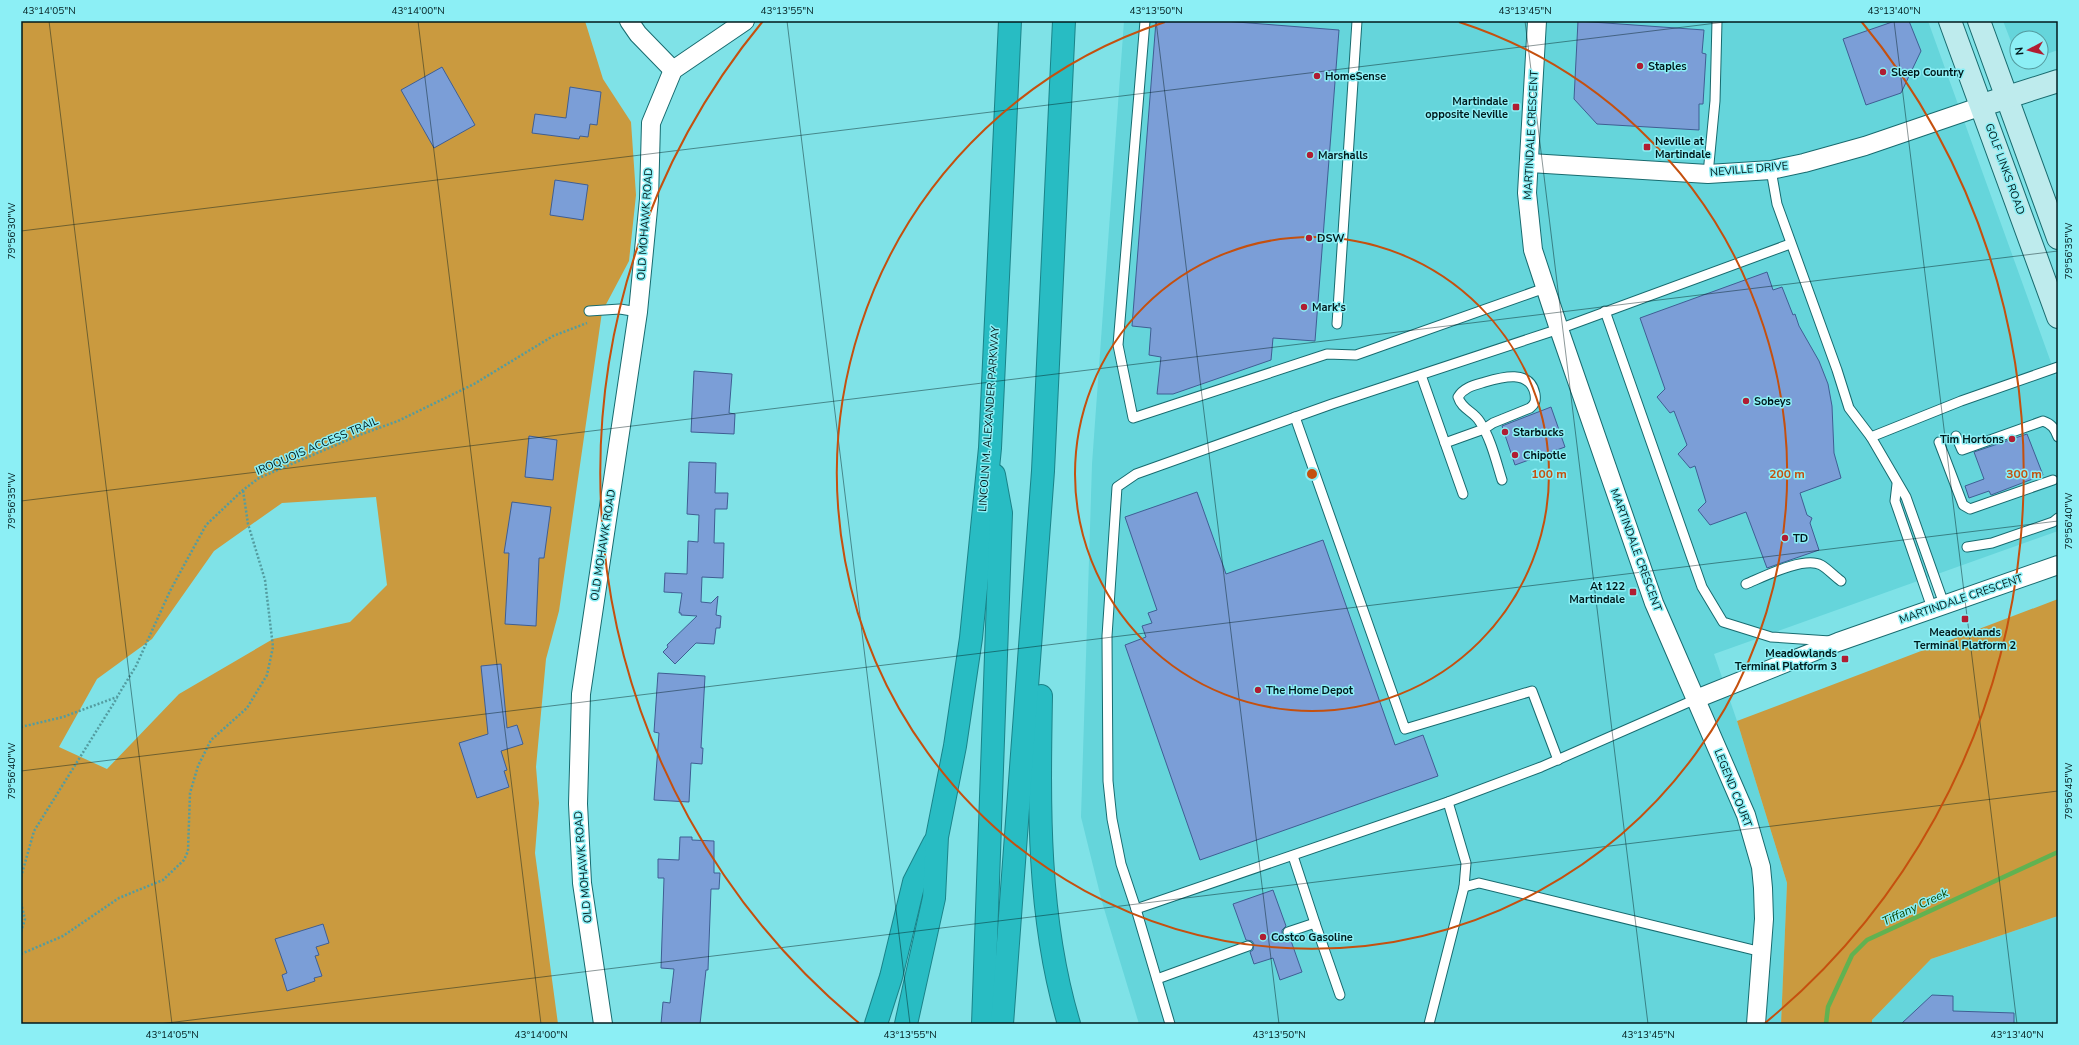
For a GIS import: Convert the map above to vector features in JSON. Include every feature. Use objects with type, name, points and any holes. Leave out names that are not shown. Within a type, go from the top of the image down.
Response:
[{"type":"highway","name":"LINCOLN M. ALEXANDER PARKWAY","points":[[937,837],[955,746],[971,638],[990,448],[1010,21]]},
{"type":"highway","points":[[1002,1024],[1043,471],[1064,21]]},
{"type":"highway","points":[[983,1024],[1001,513],[990,448]]},
{"type":"highway","points":[[1043,471],[1038,775],[1042,874],[1050,938],[1069,1024]]},
{"type":"highway","points":[[876,1024],[891,977],[914,882],[937,837]]},
{"type":"highway","points":[[906,1024],[934,898],[937,837]]},
{"type":"main road","name":"GOLF LINKS ROAD","points":[[1950,21],[2058,318]]},
{"type":"main road","points":[[1979,21],[2058,238]]},
{"type":"main road","name":"NEVILLE DRIVE","points":[[1982,106],[2058,81]]},
{"type":"street","points":[[629,21],[638,34],[673,70],[744,21]]},
{"type":"street","name":"MARTINDALE CRESCENT","points":[[1537,21],[1530,163],[1527,194],[1533,250],[1558,329],[1654,603],[1696,698],[1838,642],[2058,565]]},
{"type":"street","name":"OLD MOHAWK ROAD","points":[[603,1024],[582,884],[578,804],[581,694],[638,312],[648,199],[651,123],[673,70]]},
{"type":"street","name":"NEVILLE DRIVE","points":[[1530,163],[1708,174],[1772,170],[1804,163],[1865,146],[1982,106]]},
{"type":"street","name":"LEGEND COURT","points":[[1696,698],[1746,815],[1761,867],[1764,919],[1756,1024]]},
{"type":"lane","points":[[1145,21],[1118,346],[1133,418],[1327,354],[1356,355],[1545,288]]},
{"type":"lane","points":[[1337,324],[1357,21]]},
{"type":"lane","points":[[1708,174],[1715,101],[1717,21]]},
{"type":"lane","points":[[1772,170],[1777,204],[1790,244],[1835,364],[1849,408],[1871,437],[1897,484],[1906,497],[1938,606]]},
{"type":"lane","points":[[1170,1024],[1121,864],[1112,819],[1108,781],[1107,636],[1117,487],[1136,474],[1295,417],[1558,329],[1790,244]]},
{"type":"lane","points":[[589,311],[620,309],[638,312]]},
{"type":"lane","points":[[1605,311],[1702,587],[1723,622],[1771,637],[1838,642]]},
{"type":"lane","points":[[1871,437],[1961,401],[2058,367]]},
{"type":"lane","points":[[1421,375],[1463,494]]},
{"type":"lane","points":[[1445,443],[1484,429],[1493,423],[1534,405],[1536,400],[1534,389],[1528,382],[1519,377],[1511,376],[1467,388],[1461,391],[1458,397],[1466,410],[1475,415],[1484,429],[1502,480]]},
{"type":"lane","points":[[1295,417],[1405,730],[1532,691],[1558,760]]},
{"type":"lane","points":[[1956,436],[1962,450],[2043,421],[2050,423],[2055,428],[2058,437]]},
{"type":"lane","points":[[1939,442],[1963,505],[1970,509],[2053,480]]},
{"type":"lane","points":[[1897,484],[1895,501],[1938,606]]},
{"type":"lane","points":[[1968,547],[1992,543],[2053,522],[2058,518]]},
{"type":"lane","points":[[1746,584],[1798,564],[1808,563],[1820,564],[1841,581]]},
{"type":"lane","points":[[1136,909],[1448,802],[1558,760],[1696,698]]},
{"type":"lane","points":[[1429,1024],[1464,887],[1466,863],[1448,802]]},
{"type":"lane","points":[[1293,856],[1340,995]]},
{"type":"lane","points":[[1464,887],[1479,883],[1762,952]]},
{"type":"lane","points":[[1288,932],[1315,923]]},
{"type":"lane","points":[[1157,979],[1248,946]]},
{"type":"path","name":"IROQUOIS ACCESS TRAIL","points":[[21,878],[34,831],[136,666],[170,591],[206,525],[243,490],[259,478],[357,436],[398,422],[474,384],[553,336],[587,323],[589,311]]},
{"type":"path","points":[[21,954],[63,936],[119,898],[163,880],[184,860],[188,852],[190,794],[198,766],[211,740],[247,708],[267,675],[273,647],[265,580],[248,524],[243,490]]},
{"type":"path","points":[[21,727],[63,717],[117,697]]},
{"type":"path","points":[[21,903],[25,918],[21,932]]},
{"type":"shaded area","points":[[21,21],[585,21],[603,79],[631,122],[636,195],[629,261],[602,312],[559,611],[546,659],[536,767],[539,803],[535,853],[558,1024],[21,1024]],"holes":[[[376,497],[387,585],[350,622],[273,639],[179,694],[107,769],[59,747],[97,679],[152,639],[214,551],[282,503]]]},
{"type":"shaded area","points":[[1124,21],[1928,21],[2058,382],[2058,531],[1714,654],[1737,721],[1787,883],[1781,1024],[1139,1024],[1102,902],[1081,817],[1092,464]]},
{"type":"shaded area","points":[[2003,21],[2058,21],[2058,50],[2049,53],[2049,30],[2009,30],[2009,36]]},
{"type":"shaded area","points":[[2058,599],[2058,916],[1931,959],[1872,1020],[1872,1024],[1781,1024],[1787,883],[1737,721]]},
{"type":"shaded area","points":[[2058,916],[2058,1024],[1872,1024],[1872,1020],[1931,959]]},
{"type":"building","points":[[1156,21],[1224,21],[1339,30],[1315,341],[1273,338],[1271,360],[1173,394],[1157,394],[1161,357],[1149,355],[1151,328],[1132,326]]},
{"type":"building","name":"Staples","points":[[1578,21],[1704,30],[1702,53],[1706,54],[1703,104],[1699,104],[1699,130],[1597,124],[1574,99]]},
{"type":"building","name":"Sleep Country","points":[[1895,21],[1909,21],[1921,51],[1901,93],[1866,105],[1843,39]]},
{"type":"building","points":[[442,67],[475,125],[434,148],[401,90]]},
{"type":"building","points":[[570,87],[601,92],[597,125],[590,124],[588,137],[580,136],[579,139],[532,133],[535,114],[566,118]]},
{"type":"building","points":[[555,180],[588,185],[583,220],[550,215]]},
{"type":"building","name":"Sobeys","points":[[1767,272],[1773,290],[1782,287],[1793,315],[1795,314],[1799,326],[1819,361],[1828,384],[1832,406],[1834,453],[1841,478],[1800,493],[1807,515],[1812,518],[1810,523],[1819,550],[1767,568],[1746,512],[1710,525],[1698,510],[1706,502],[1695,466],[1690,468],[1678,454],[1687,445],[1674,411],[1670,413],[1657,397],[1665,389],[1640,318]]},
{"type":"building","points":[[694,371],[732,374],[729,413],[735,414],[734,434],[691,432]]},
{"type":"building","points":[[1551,407],[1565,447],[1515,465],[1502,426]]},
{"type":"building","points":[[2027,434],[2043,475],[1991,495],[1989,491],[1969,498],[1965,486],[1984,479],[1974,452]]},
{"type":"building","points":[[529,436],[557,440],[553,480],[525,477]]},
{"type":"building","points":[[689,462],[716,463],[715,493],[728,493],[727,509],[715,509],[714,543],[724,543],[723,578],[702,577],[701,602],[711,603],[718,596],[716,615],[721,616],[720,628],[716,628],[714,644],[696,643],[675,664],[663,652],[668,647],[667,645],[697,616],[681,615],[681,613],[679,613],[682,593],[664,592],[665,573],[687,574],[688,541],[698,542],[699,515],[687,514]]},
{"type":"building","name":"The Home Depot","points":[[1197,492],[1226,574],[1323,540],[1395,745],[1423,735],[1438,776],[1200,860],[1125,645],[1146,637],[1142,626],[1152,623],[1148,613],[1157,610],[1125,517]]},
{"type":"building","points":[[512,502],[551,507],[544,558],[539,558],[536,626],[505,624],[509,553],[504,553]]},
{"type":"building","points":[[501,664],[507,728],[517,725],[523,744],[501,751],[507,770],[504,771],[509,787],[477,798],[459,743],[488,734],[481,666]]},
{"type":"building","points":[[658,673],[705,676],[701,748],[703,748],[702,764],[691,763],[689,802],[654,800],[659,733],[654,732]]},
{"type":"building","points":[[680,837],[692,837],[692,840],[714,841],[714,873],[720,873],[719,889],[711,889],[708,970],[706,970],[700,1024],[661,1024],[663,1002],[670,1003],[674,969],[661,968],[664,878],[658,878],[658,859],[679,860]]},
{"type":"building","points":[[1273,890],[1286,926],[1282,930],[1282,934],[1286,938],[1290,938],[1302,972],[1280,980],[1273,958],[1254,964],[1250,952],[1253,950],[1254,944],[1252,941],[1246,940],[1233,904]]},
{"type":"building","points":[[323,924],[329,943],[316,947],[319,955],[315,956],[322,976],[314,978],[315,981],[287,991],[282,975],[287,973],[275,939]]},
{"type":"building","points":[[1932,995],[1953,996],[1953,1011],[2014,1013],[2014,1024],[1901,1024]]},
{"type":"waterway","name":"Tiffany Creek","points":[[1826,1024],[1828,1007],[1852,955],[1867,940],[2058,852]]},
{"type":"place","name":"Staples","points":[[1640,66]]},
{"type":"place","name":"Sleep Country","points":[[1883,72]]},
{"type":"place","name":"HomeSense","points":[[1317,76]]},
{"type":"place","name":"Martindale opposite Neville","points":[[1516,107]]},
{"type":"place","name":"Neville at Martindale","points":[[1647,147]]},
{"type":"place","name":"Marshalls","points":[[1310,155]]},
{"type":"place","name":"DSW","points":[[1309,238]]},
{"type":"place","name":"Mark's","points":[[1304,307]]},
{"type":"place","name":"Sobeys","points":[[1746,401]]},
{"type":"place","name":"Starbucks","points":[[1505,432]]},
{"type":"place","name":"Tim Hortons","points":[[2012,439]]},
{"type":"place","name":"Chipotle","points":[[1515,455]]},
{"type":"place","name":"TD","points":[[1785,538]]},
{"type":"place","name":"At 122 Martindale","points":[[1633,592]]},
{"type":"place","name":"Meadowlands Terminal Platform 2","points":[[1965,619]]},
{"type":"place","name":"Meadowlands Terminal Platform 3","points":[[1845,659]]},
{"type":"place","name":"The Home Depot","points":[[1258,690]]},
{"type":"place","name":"Costco Gasoline","points":[[1263,937]]}]
